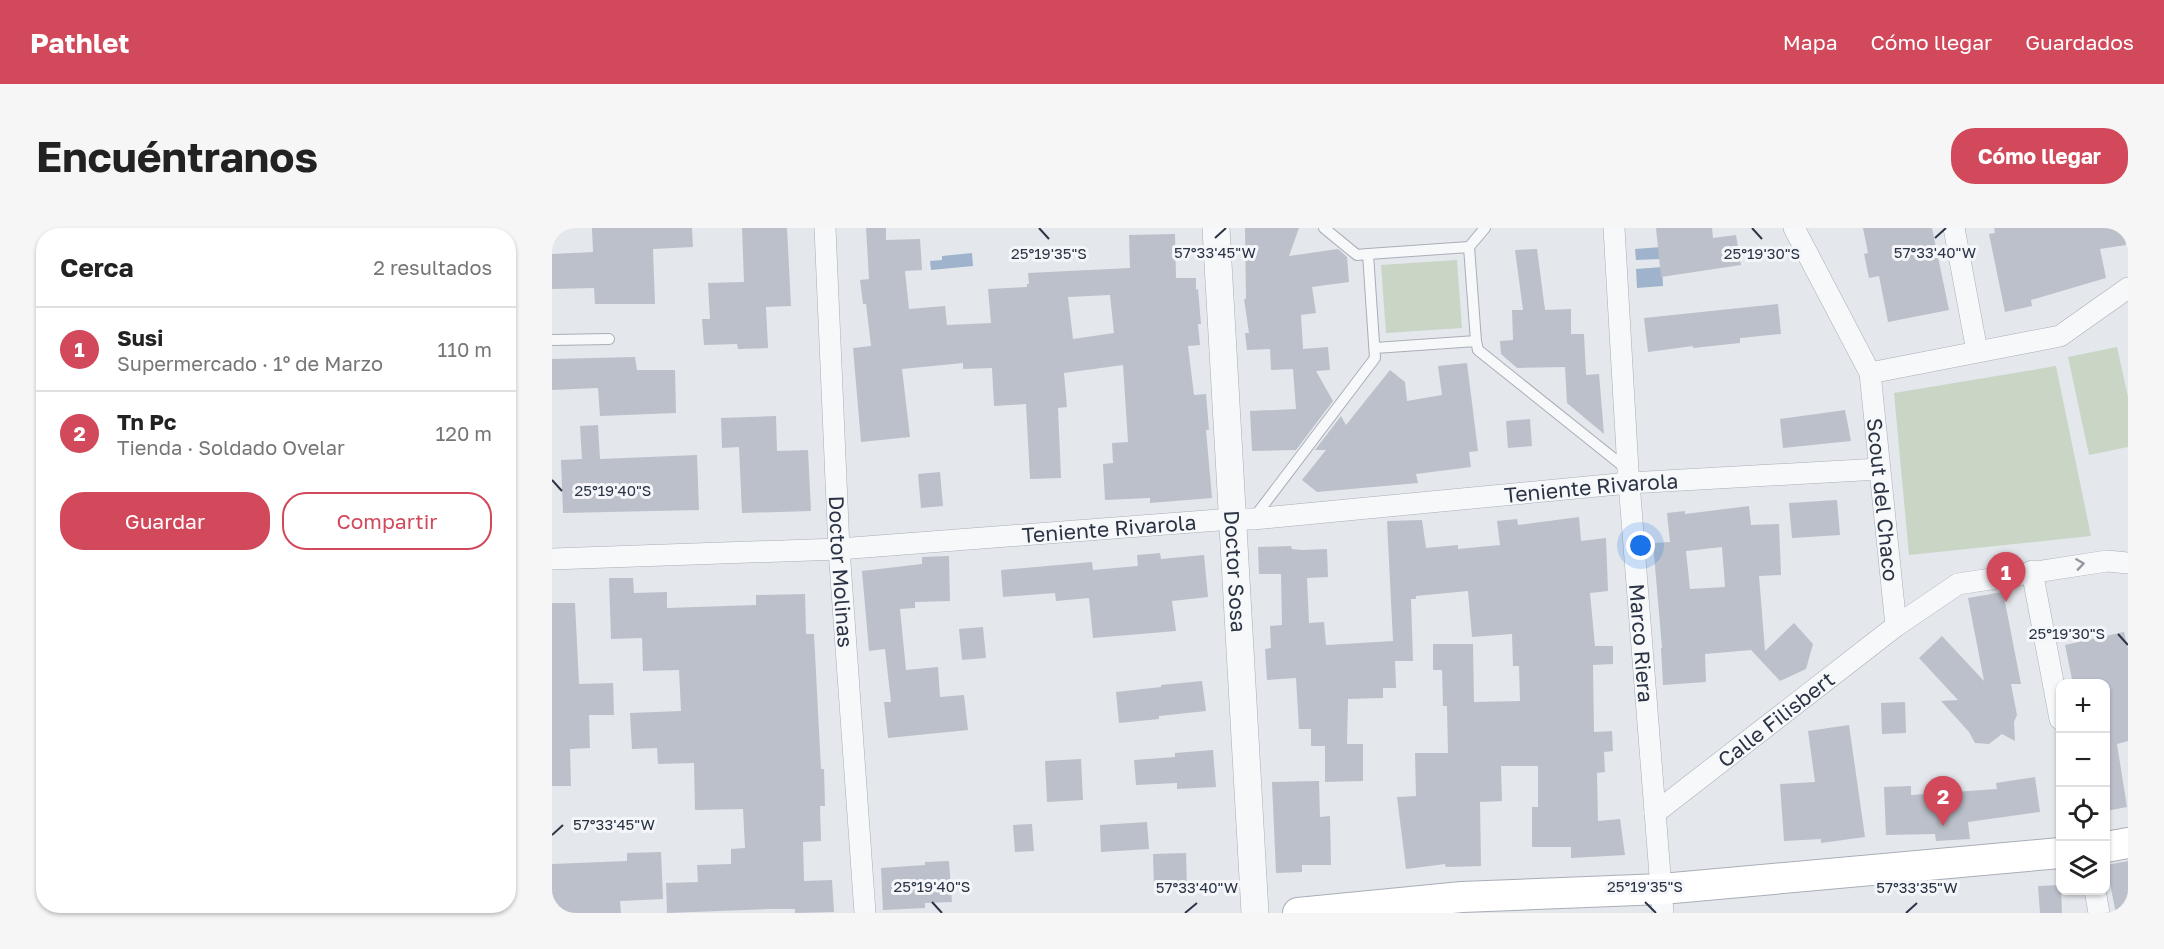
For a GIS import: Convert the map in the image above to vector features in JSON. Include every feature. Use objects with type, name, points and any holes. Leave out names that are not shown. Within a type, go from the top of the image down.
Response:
[{"type":"main road","points":[[2110,846],[2128,843]]},
{"type":"main road","points":[[1298,913],[1474,903],[1662,901],[2056,855]]},
{"type":"street","name":"Doctor Molinas","points":[[825,228],[839,549],[864,913]]},
{"type":"street","name":"Doctor Sosa","points":[[1216,228],[1243,519],[1255,913]]},
{"type":"street","name":"Marco Riera","points":[[1614,228],[1628,477],[1662,901]]},
{"type":"street","points":[[1794,228],[1870,373],[2060,336],[2128,288]]},
{"type":"street","points":[[1954,228],[1977,351]]},
{"type":"street","name":"Scout del Chaco","points":[[1870,373],[1896,626]]},
{"type":"street","name":"Teniente Rivarola","points":[[552,559],[839,549],[1243,519],[1628,477],[1879,469]]},
{"type":"street","name":"Calle Filisbert","points":[[1655,813],[1896,626],[1958,584],[2107,561],[2128,563]]},
{"type":"street","points":[[2032,571],[2056,693]]},
{"type":"street","points":[[2096,895],[2099,913]]},
{"type":"lane","points":[[1324,228],[1357,255],[1469,248]]},
{"type":"lane","points":[[1485,228],[1469,248],[1478,350],[1628,477]]},
{"type":"lane","points":[[1243,519],[1375,358],[1368,254]]},
{"type":"lane","points":[[552,340],[609,339]]},
{"type":"lane","points":[[1375,348],[1476,341]]},
{"type":"green space","points":[[1457,260],[1462,328],[1386,333],[1381,265]]},
{"type":"green space","points":[[2117,347],[2128,397],[2128,447],[2089,455],[2068,357]]},
{"type":"green space","points":[[2056,366],[2091,536],[1909,555],[1894,393]]},
{"type":"water","points":[[1661,247],[1661,259],[1636,260],[1635,249]]},
{"type":"water","points":[[972,253],[973,266],[931,270],[930,261],[942,260],[942,256]]},
{"type":"water","points":[[1662,267],[1663,286],[1637,288],[1636,269]]},
{"type":"building","points":[[592,228],[692,228],[693,247],[653,249],[655,304],[595,304],[594,288],[552,289],[552,254],[593,252]]},
{"type":"building","points":[[742,228],[787,228],[791,306],[766,307],[768,348],[738,349],[737,344],[704,345],[702,319],[710,319],[708,283],[744,282]]},
{"type":"building","points":[[866,228],[886,228],[886,240],[920,239],[922,270],[905,271],[909,309],[945,306],[947,325],[991,323],[988,289],[1027,287],[1028,273],[1130,268],[1129,235],[1175,234],[1176,278],[1196,278],[1196,290],[1198,289],[1200,345],[1188,346],[1194,395],[1206,394],[1209,430],[1206,430],[1212,498],[1150,503],[1150,498],[1105,500],[1103,464],[1113,463],[1112,443],[1128,442],[1123,365],[1064,373],[1067,407],[1058,408],[1061,478],[1030,479],[1026,404],[994,406],[992,368],[963,369],[963,363],[902,369],[910,437],[861,442],[853,348],[871,346],[866,304],[863,304],[860,280],[869,279]],"holes":[[[1110,295],[1114,333],[1073,339],[1068,297]]]},
{"type":"building","points":[[1245,228],[1299,228],[1289,256],[1338,249],[1347,257],[1349,282],[1312,287],[1316,313],[1301,315],[1303,349],[1328,347],[1330,370],[1316,371],[1333,401],[1296,450],[1252,451],[1250,411],[1296,409],[1293,369],[1271,370],[1270,349],[1247,350],[1245,333],[1249,333],[1244,299],[1246,299]]},
{"type":"building","points":[[1656,228],[1712,228],[1713,238],[1736,235],[1741,265],[1661,277]]},
{"type":"building","points":[[1863,228],[1932,228],[1949,310],[1888,322],[1879,276],[1869,278],[1864,254],[1868,253]]},
{"type":"building","points":[[1994,228],[2124,228],[2126,245],[2100,249],[2106,278],[2031,300],[2032,306],[2005,312],[1989,234],[1995,233]]},
{"type":"building","points":[[1537,249],[1545,310],[1571,309],[1571,334],[1584,334],[1586,375],[1599,374],[1604,434],[1567,403],[1565,367],[1517,368],[1501,354],[1500,341],[1513,340],[1512,310],[1523,310],[1515,250]]},
{"type":"building","points":[[1778,304],[1781,334],[1740,338],[1740,343],[1648,352],[1644,318]]},
{"type":"building","points":[[635,357],[637,370],[675,370],[676,413],[600,416],[598,388],[552,390],[552,359]]},
{"type":"building","points":[[1467,363],[1478,451],[1469,452],[1471,467],[1416,474],[1418,483],[1317,492],[1302,480],[1326,450],[1315,450],[1341,416],[1346,425],[1390,370],[1405,382],[1407,401],[1442,395],[1438,366]]},
{"type":"building","points":[[1845,410],[1851,441],[1783,448],[1780,419]]},
{"type":"building","points":[[776,416],[777,451],[808,450],[811,511],[742,513],[739,447],[722,448],[721,418]]},
{"type":"building","points":[[1530,419],[1532,446],[1508,448],[1506,421]]},
{"type":"building","points":[[598,425],[600,459],[697,455],[699,510],[563,513],[561,460],[582,459],[580,426]]},
{"type":"building","points":[[940,472],[943,506],[921,508],[918,474]]},
{"type":"building","points":[[1837,500],[1840,535],[1792,538],[1789,503]]},
{"type":"building","points":[[1749,506],[1751,525],[1779,524],[1781,575],[1759,576],[1765,651],[1794,623],[1813,644],[1806,669],[1780,681],[1751,650],[1705,654],[1706,682],[1663,685],[1653,543],[1670,542],[1667,513],[1685,511],[1685,514]],"holes":[[[1722,547],[1725,587],[1690,589],[1686,551]]]},
{"type":"building","points":[[1579,517],[1581,541],[1606,538],[1608,591],[1590,593],[1595,646],[1613,646],[1613,664],[1593,665],[1594,732],[1612,731],[1613,751],[1604,752],[1605,772],[1597,773],[1598,821],[1620,819],[1625,855],[1571,858],[1571,847],[1532,847],[1532,807],[1538,807],[1538,766],[1501,766],[1502,801],[1480,802],[1481,866],[1446,867],[1445,864],[1406,869],[1397,797],[1416,796],[1415,753],[1448,753],[1447,706],[1443,706],[1442,670],[1433,670],[1433,644],[1473,644],[1474,702],[1520,701],[1519,666],[1513,666],[1512,634],[1472,637],[1468,591],[1416,596],[1416,599],[1411,599],[1413,661],[1395,661],[1396,688],[1383,688],[1383,698],[1348,699],[1347,744],[1363,744],[1363,781],[1325,782],[1325,746],[1311,746],[1311,729],[1299,729],[1296,678],[1267,680],[1265,649],[1271,648],[1270,626],[1282,625],[1281,574],[1259,574],[1258,547],[1291,546],[1292,549],[1302,550],[1327,549],[1328,577],[1307,578],[1309,623],[1324,622],[1326,645],[1393,641],[1387,521],[1422,520],[1426,548],[1458,545],[1458,549],[1500,545],[1497,521],[1517,519],[1518,525]]},
{"type":"building","points":[[1160,553],[1161,559],[1204,555],[1208,597],[1172,601],[1176,631],[1093,638],[1089,598],[1056,601],[1055,593],[1003,597],[1001,570],[1092,562],[1093,570],[1138,566],[1137,555]]},
{"type":"building","points":[[949,556],[950,601],[915,602],[915,608],[900,609],[906,670],[938,667],[940,697],[964,695],[968,730],[888,738],[884,702],[891,702],[885,649],[869,651],[862,571],[922,564],[922,557]]},
{"type":"building","points":[[609,578],[633,578],[634,593],[667,592],[667,608],[756,605],[756,595],[805,594],[806,634],[814,634],[825,806],[820,806],[821,841],[803,842],[804,881],[832,880],[834,912],[795,913],[795,909],[768,909],[667,913],[666,883],[698,882],[697,865],[731,864],[731,849],[745,848],[743,809],[695,810],[694,763],[658,764],[657,748],[632,749],[630,713],[681,711],[679,670],[643,671],[642,638],[611,639]]},
{"type":"building","points":[[2003,592],[2021,684],[2011,684],[2017,715],[2014,722],[2015,741],[2002,734],[1989,744],[1975,743],[1969,732],[1941,701],[1958,700],[1919,658],[1942,636],[1984,681],[1968,598]]},
{"type":"building","points":[[552,603],[575,603],[579,684],[613,683],[614,715],[589,715],[590,748],[570,749],[571,786],[552,786]]},
{"type":"building","points":[[983,627],[986,658],[962,660],[959,629]]},
{"type":"building","points":[[2124,632],[2128,649],[2128,741],[2117,744],[2127,807],[2110,810],[2110,679],[2072,679],[2065,645]]},
{"type":"building","points":[[1202,681],[1206,711],[1119,723],[1116,692]]},
{"type":"building","points":[[1905,702],[1906,733],[1882,734],[1881,703]]},
{"type":"building","points":[[1849,725],[1865,837],[1821,843],[1821,839],[1784,841],[1780,784],[1815,782],[1808,731]]},
{"type":"building","points":[[1213,750],[1216,787],[1177,789],[1177,783],[1136,785],[1134,760],[1175,757],[1175,753]]},
{"type":"building","points":[[1081,759],[1083,800],[1047,802],[1045,761]]},
{"type":"building","points":[[2035,777],[2040,812],[1968,822],[1970,839],[1936,841],[1935,834],[1886,835],[1884,787],[1911,786],[1911,795],[1997,789],[1996,783]]},
{"type":"building","points":[[1319,781],[1320,817],[1330,816],[1331,865],[1302,865],[1302,872],[1276,873],[1272,782]]},
{"type":"building","points":[[1147,822],[1149,849],[1101,852],[1100,825]]},
{"type":"building","points":[[1032,824],[1034,851],[1015,852],[1013,825]]},
{"type":"building","points":[[661,852],[663,899],[620,901],[621,913],[552,913],[552,864],[627,861],[627,853]]},
{"type":"building","points":[[1186,853],[1187,888],[1154,888],[1153,854]]},
{"type":"building","points":[[949,861],[952,902],[925,903],[925,908],[883,910],[881,868]]},
{"type":"building","points":[[2128,861],[2128,913],[2116,913],[2110,884],[2110,864]]},
{"type":"building","points":[[2056,885],[2056,895],[2061,895],[2062,913],[2040,913],[2038,886]]},
{"type":"place","name":"Susi","points":[[2006,602]]},
{"type":"place","name":"Tn Pc","points":[[1943,826]]}]
